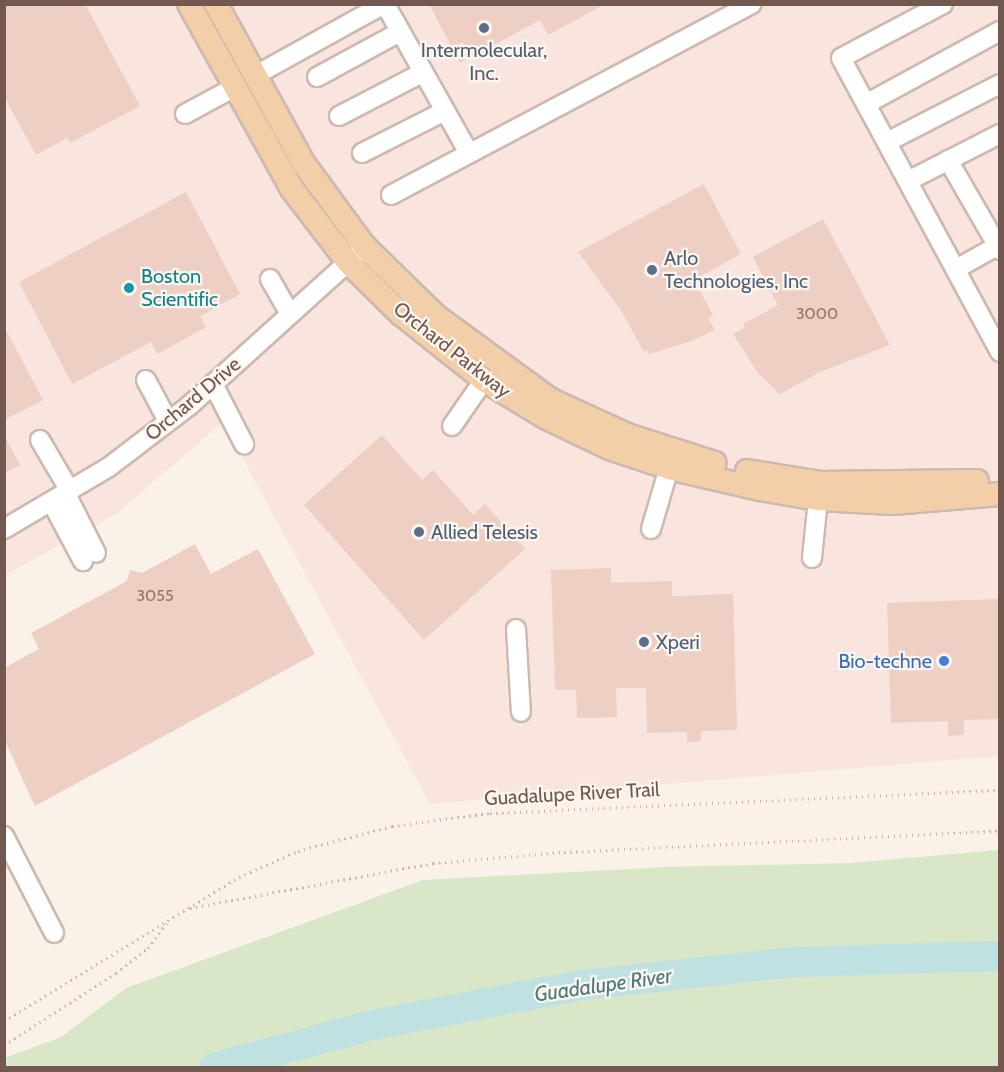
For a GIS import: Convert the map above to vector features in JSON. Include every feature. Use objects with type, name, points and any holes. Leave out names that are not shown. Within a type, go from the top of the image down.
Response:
[{"type":"main road","name":"Orchard Parkway","points":[[189,4],[364,246],[489,371]]},
{"type":"main road","name":"Orchard Parkway","points":[[216,4],[245,82],[292,189],[348,262],[401,314],[489,371],[545,417],[609,447],[819,491],[893,503],[999,494]]},
{"type":"main road","name":"Orchard Parkway","points":[[819,491],[960,484],[999,478]]},
{"type":"street","points":[[185,114],[385,4],[469,153]]},
{"type":"street","points":[[391,195],[751,4]]},
{"type":"street","points":[[943,4],[841,58],[999,352]]},
{"type":"street","points":[[317,77],[400,32]]},
{"type":"street","points":[[866,104],[999,32]]},
{"type":"street","points":[[339,116],[422,73]]},
{"type":"street","points":[[887,142],[999,84]]},
{"type":"street","points":[[362,153],[445,111]]},
{"type":"street","points":[[908,181],[999,134]]},
{"type":"street","points":[[948,160],[998,248],[956,269]]},
{"type":"street","name":"Orchard Drive","points":[[4,530],[63,496],[168,421],[213,384],[364,246]]},
{"type":"street","points":[[270,279],[290,314]]},
{"type":"street","points":[[452,426],[489,371]]},
{"type":"street","points":[[146,380],[168,421]]},
{"type":"street","points":[[213,384],[244,444]]},
{"type":"street","points":[[40,440],[90,557]]},
{"type":"street","points":[[651,529],[677,462]]},
{"type":"street","points":[[812,558],[819,491]]},
{"type":"street","points":[[516,629],[521,712]]},
{"type":"street","points":[[4,836],[54,933]]},
{"type":"path","name":"Guadalupe River Trail","points":[[4,1021],[239,877],[298,851],[392,826],[490,813],[999,790]]},
{"type":"path","points":[[188,908],[433,863],[564,852],[999,831]]},
{"type":"path","name":"Guadalupe River Trail","points":[[4,1045],[116,973],[148,948],[168,922]]},
{"type":"shaded area","points":[[5,5],[999,5],[999,756],[430,804],[223,422],[116,514],[5,575]]},
{"type":"green space","points":[[999,850],[999,1067],[5,1067],[5,1058],[61,1037],[126,988],[423,880],[666,867],[850,863]]},
{"type":"building","points":[[4,4],[85,4],[140,106],[70,143],[67,138],[36,155],[4,96]]},
{"type":"building","name":"Intermolecular, Inc.","points":[[429,4],[605,4],[548,35],[540,20],[460,63]]},
{"type":"building","name":"Arlo Technologies, Inc","points":[[704,184],[741,254],[694,280],[713,315],[708,318],[715,330],[689,342],[649,354],[647,350],[644,352],[622,312],[578,252]]},
{"type":"building","name":"Boston Scientific","points":[[186,192],[240,294],[200,316],[206,327],[157,354],[151,342],[72,384],[19,282]]},
{"type":"building","points":[[823,219],[890,345],[820,372],[780,394],[758,373],[733,334],[745,328],[743,324],[778,305],[753,257]]},
{"type":"building","points":[[4,326],[43,400],[4,420]]},
{"type":"building","points":[[4,435],[20,465],[4,473]]},
{"type":"building","name":"Allied Telesis","points":[[382,435],[422,480],[433,470],[473,515],[485,504],[525,549],[424,640],[304,505]]},
{"type":"building","points":[[195,544],[211,574],[258,549],[315,654],[35,806],[4,739],[4,668],[39,649],[31,633],[127,581],[130,570],[142,573]]},
{"type":"building","name":"Xperi","points":[[611,568],[611,583],[672,581],[672,596],[733,594],[737,730],[701,731],[701,741],[687,742],[687,732],[647,733],[646,688],[616,688],[617,717],[577,718],[576,690],[555,690],[551,570]]},
{"type":"building","name":"Bio-techne","points":[[999,599],[999,719],[964,720],[964,735],[948,736],[948,721],[891,723],[887,603]]},
{"type":"waterway","name":"Guadalupe River","points":[[214,1068],[372,1025],[582,985],[795,962],[1000,956]]},
{"type":"place","name":"Intermolecular, Inc.","points":[[484,28]]},
{"type":"place","name":"Arlo Technologies, Inc","points":[[652,270]]},
{"type":"place","name":"Boston Scientific","points":[[129,288]]},
{"type":"place","name":"Allied Telesis","points":[[419,532]]},
{"type":"place","name":"Xperi","points":[[644,642]]},
{"type":"place","name":"Bio-techne","points":[[944,661]]}]
